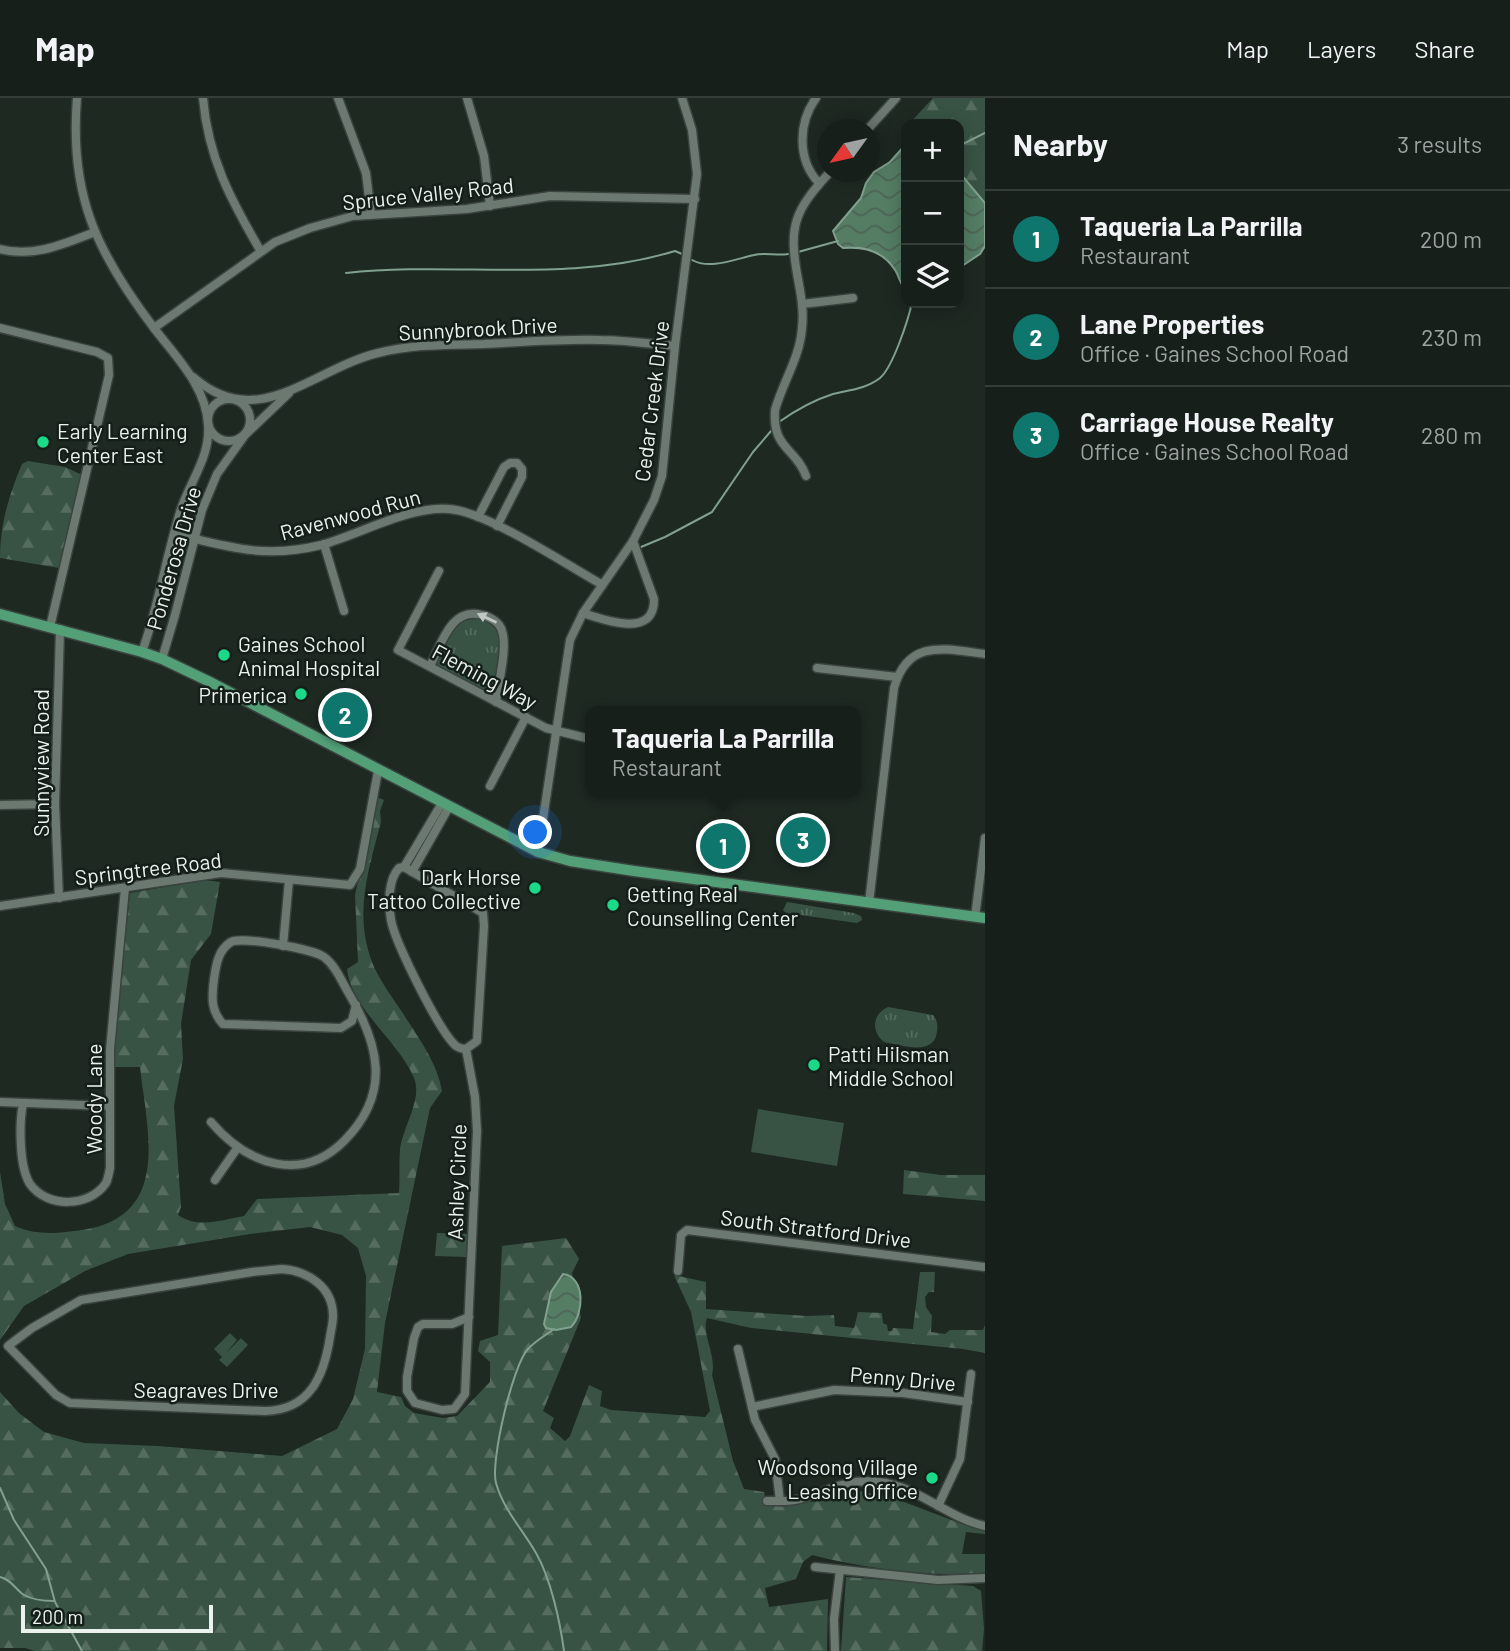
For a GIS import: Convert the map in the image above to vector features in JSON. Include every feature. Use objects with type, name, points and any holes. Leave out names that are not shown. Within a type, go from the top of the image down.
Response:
[{"type":"main road","points":[[0,614],[162,659],[538,852],[591,865],[980,917]]},
{"type":"street","name":"Ponderosa Drive","points":[[77,98],[76,160],[84,202],[95,232],[116,276],[188,372],[202,400],[208,422],[206,449],[185,497],[156,612],[142,652]]},
{"type":"street","points":[[203,98],[208,136],[221,178],[260,250]]},
{"type":"street","points":[[338,98],[366,173],[371,214]]},
{"type":"street","points":[[467,98],[484,156],[490,206]]},
{"type":"street","name":"Cedar Creek Drive","points":[[538,852],[573,630],[601,584],[633,541],[654,500],[662,476],[675,346],[695,199],[697,159],[682,98]]},
{"type":"street","points":[[806,477],[802,467],[782,443],[774,419],[778,399],[800,341],[802,304],[793,257],[793,236],[802,207],[819,183],[808,169],[802,142],[805,123],[816,98]]},
{"type":"street","points":[[877,119],[895,98]]},
{"type":"street","name":"Spruce Valley Road","points":[[154,328],[260,250],[310,228],[371,214],[446,211],[550,196],[695,199]]},
{"type":"street","points":[[0,249],[34,251],[65,244],[95,232]]},
{"type":"street","points":[[802,304],[853,298]]},
{"type":"street","name":"Sunnyview Road","points":[[0,328],[97,352],[108,358],[110,363],[55,628],[55,804],[59,898]]},
{"type":"street","name":"Sunnybrook Drive","points":[[234,400],[264,400],[292,391],[358,358],[415,346],[601,340],[675,346]]},
{"type":"street","name":"Ponderosa Drive","points":[[188,372],[212,392],[234,400]]},
{"type":"street","name":"Sunnybrook Drive","points":[[245,435],[292,391]]},
{"type":"street","points":[[222,400],[234,400],[242,404],[250,415],[249,429],[245,435],[233,441],[226,441],[214,435],[208,422],[209,415],[222,400]]},
{"type":"street","name":"Ponderosa Drive","points":[[162,659],[202,510],[217,474],[245,435]]},
{"type":"street","points":[[478,517],[504,467],[517,463],[522,469],[522,477],[497,526]]},
{"type":"street","name":"Ravenwood Run","points":[[174,534],[259,553],[286,552],[324,544],[424,511],[447,509],[478,517],[497,526],[601,584]]},
{"type":"street","points":[[583,613],[618,624],[635,624],[649,615],[654,608],[654,599],[633,541]]},
{"type":"street","points":[[324,544],[344,611]]},
{"type":"street","name":"Fleming Way","points":[[439,571],[398,650],[557,732],[585,737]]},
{"type":"street","points":[[430,666],[453,621],[474,613],[485,615],[495,621],[502,630],[504,641],[496,702]]},
{"type":"street","points":[[869,903],[897,677],[910,659],[925,650],[985,654]]},
{"type":"street","points":[[817,668],[897,677]]},
{"type":"street","points":[[490,786],[526,717]]},
{"type":"street","name":"Springtree Road","points":[[0,906],[221,873],[346,886],[355,880],[360,869],[378,771]]},
{"type":"street","points":[[0,805],[55,804]]},
{"type":"street","points":[[408,869],[446,805]]},
{"type":"street","points":[[980,917],[985,838]]},
{"type":"street","points":[[400,868],[408,869],[483,913],[477,1041],[466,1049],[457,1046],[438,1021],[396,939],[389,903],[395,874],[400,868]]},
{"type":"street","points":[[283,946],[289,880]]},
{"type":"street","name":"Woody Lane","points":[[23,1104],[21,1114],[25,1173],[30,1183],[41,1195],[68,1202],[76,1202],[96,1192],[107,1180],[110,1168],[110,1050],[125,888]]},
{"type":"street","points":[[211,1122],[238,1147],[266,1161],[286,1166],[307,1164],[322,1158],[347,1138],[369,1105],[377,1081],[373,1042],[356,1005],[335,968],[324,957],[312,951],[236,940],[225,947],[216,966],[212,1003],[215,1015],[223,1024],[341,1028],[352,1021],[356,1005]]},
{"type":"street","name":"Ashley Circle","points":[[466,1049],[475,1097],[477,1131],[465,1394],[454,1409],[442,1410],[415,1403],[407,1391],[407,1377],[418,1327],[424,1324],[452,1324],[468,1317]]},
{"type":"street","points":[[0,1102],[109,1106]]},
{"type":"street","points":[[215,1180],[238,1147]]},
{"type":"street","name":"South Stratford Drive","points":[[678,1271],[681,1235],[687,1230],[985,1267]]},
{"type":"street","name":"Seagraves Drive","points":[[297,1270],[311,1276],[328,1299],[333,1314],[327,1359],[318,1381],[300,1400],[287,1409],[275,1411],[70,1403],[56,1395],[4,1348],[32,1328],[82,1300],[252,1272],[297,1270]]},
{"type":"street","points":[[738,1349],[758,1426],[775,1459],[780,1501]]},
{"type":"street","points":[[938,1506],[959,1463],[971,1374]]},
{"type":"street","name":"Penny Drive","points":[[752,1407],[834,1390],[890,1392],[968,1402]]},
{"type":"street","points":[[767,1501],[801,1499],[836,1485],[865,1481],[882,1482],[906,1488],[961,1518],[985,1526]]},
{"type":"street","points":[[816,1567],[938,1580],[985,1578]]},
{"type":"street","points":[[835,1651],[834,1619],[840,1570]]},
{"type":"green space","points":[[933,98],[985,98],[985,203],[964,178],[964,119],[914,119]]},
{"type":"green space","points":[[28,461],[65,467],[80,474],[59,568],[0,558],[9,498],[22,464]]},
{"type":"green space","points":[[465,617],[486,618],[499,630],[501,639],[496,692],[492,695],[435,665],[453,627]]},
{"type":"green space","points":[[377,797],[384,800],[364,895],[364,932],[375,969],[432,1061],[442,1091],[430,1108],[385,1323],[377,1392],[401,1397],[405,1406],[414,1413],[443,1418],[457,1416],[490,1382],[490,1362],[478,1351],[480,1341],[498,1335],[502,1246],[566,1238],[579,1259],[572,1273],[581,1318],[543,1411],[554,1418],[550,1428],[565,1441],[570,1436],[589,1385],[602,1391],[600,1406],[611,1410],[705,1417],[710,1411],[691,1312],[674,1275],[706,1282],[706,1309],[807,1316],[834,1315],[835,1326],[854,1328],[858,1312],[882,1313],[883,1323],[887,1325],[888,1331],[892,1331],[893,1328],[913,1329],[920,1272],[935,1272],[934,1292],[929,1292],[925,1297],[926,1307],[932,1316],[931,1332],[945,1334],[950,1330],[983,1330],[985,1325],[985,1353],[751,1328],[707,1318],[706,1331],[712,1375],[733,1461],[744,1489],[764,1492],[767,1506],[820,1501],[854,1490],[891,1497],[962,1524],[985,1529],[985,1534],[966,1532],[962,1554],[985,1554],[985,1573],[897,1571],[812,1555],[803,1562],[796,1579],[765,1588],[769,1607],[828,1599],[827,1651],[35,1651],[25,1648],[0,1648],[0,1392],[19,1413],[44,1432],[84,1443],[282,1456],[337,1429],[353,1399],[365,1349],[366,1276],[358,1248],[342,1235],[310,1227],[128,1254],[85,1271],[24,1306],[0,1340],[0,1172],[5,1204],[15,1226],[23,1229],[48,1233],[83,1230],[111,1222],[130,1208],[142,1189],[148,1167],[149,1143],[140,1067],[115,1067],[115,1034],[130,893],[204,880],[220,882],[211,934],[191,960],[181,1024],[183,1059],[174,1106],[181,1207],[178,1215],[202,1223],[244,1216],[257,1199],[399,1193],[400,1150],[414,1104],[416,1086],[407,1064],[357,998],[347,969],[358,962],[355,895]]},
{"type":"green space","points":[[787,902],[854,913],[861,916],[862,920],[857,923],[786,913],[783,910]]},
{"type":"green space","points":[[888,1007],[933,1015],[937,1024],[935,1039],[924,1047],[884,1042],[877,1033],[875,1023],[879,1014]]},
{"type":"green space","points":[[758,1109],[844,1123],[837,1166],[751,1152]]},
{"type":"green space","points":[[904,1170],[941,1175],[985,1175],[985,1201],[903,1194]]},
{"type":"green space","points":[[437,1233],[468,1234],[467,1257],[435,1256]]},
{"type":"green space","points":[[230,1333],[237,1340],[225,1354],[241,1338],[248,1345],[227,1367],[219,1360],[222,1357],[214,1349]]},
{"type":"green space","points":[[846,1577],[973,1586],[981,1591],[984,1629],[982,1651],[841,1651]]},
{"type":"water","points":[[901,150],[901,282],[885,258],[866,249],[843,248],[838,244],[833,231],[861,198],[867,182],[880,182],[880,168]]},
{"type":"water","points":[[964,178],[985,203],[985,246],[980,254],[964,265]]},
{"type":"water","points":[[563,1274],[576,1282],[579,1289],[578,1314],[571,1327],[556,1330],[546,1328],[544,1324],[551,1292]]},
{"type":"waterway","points":[[964,144],[985,133]]},
{"type":"waterway","points":[[798,252],[838,241]]},
{"type":"waterway","points":[[346,273],[594,267],[675,251],[682,254]]},
{"type":"waterway","points":[[692,260],[715,264],[758,254],[788,254]]},
{"type":"waterway","points":[[779,422],[819,399],[863,387],[880,378],[895,354],[911,308]]},
{"type":"waterway","points":[[641,547],[712,512],[753,452],[771,431]]},
{"type":"waterway","points":[[554,1329],[528,1349],[522,1358],[510,1392],[496,1455],[495,1472],[503,1502],[536,1553],[546,1575],[564,1651]]},
{"type":"waterway","points":[[0,1488],[14,1520],[46,1569],[55,1602],[82,1651]]},
{"type":"waterway","points":[[0,1577],[8,1580],[28,1597],[54,1601]]},
{"type":"place","name":"Early Learning Center East","points":[[43,442]]},
{"type":"place","name":"Gaines School Animal Hospital","points":[[224,655]]},
{"type":"place","name":"Primerica","points":[[301,694]]},
{"type":"place","name":"Lane Properties","points":[[345,715]]},
{"type":"place","name":"Carriage House Realty","points":[[803,840]]},
{"type":"place","name":"Taqueria La Parrilla","points":[[723,846]]},
{"type":"place","name":"Dark Horse Tattoo Collective","points":[[535,888]]},
{"type":"place","name":"Getting Real Counselling Center","points":[[613,905]]},
{"type":"place","name":"Patti Hilsman Middle School","points":[[814,1065]]},
{"type":"place","name":"Woodsong Village Leasing Office","points":[[932,1478]]}]
